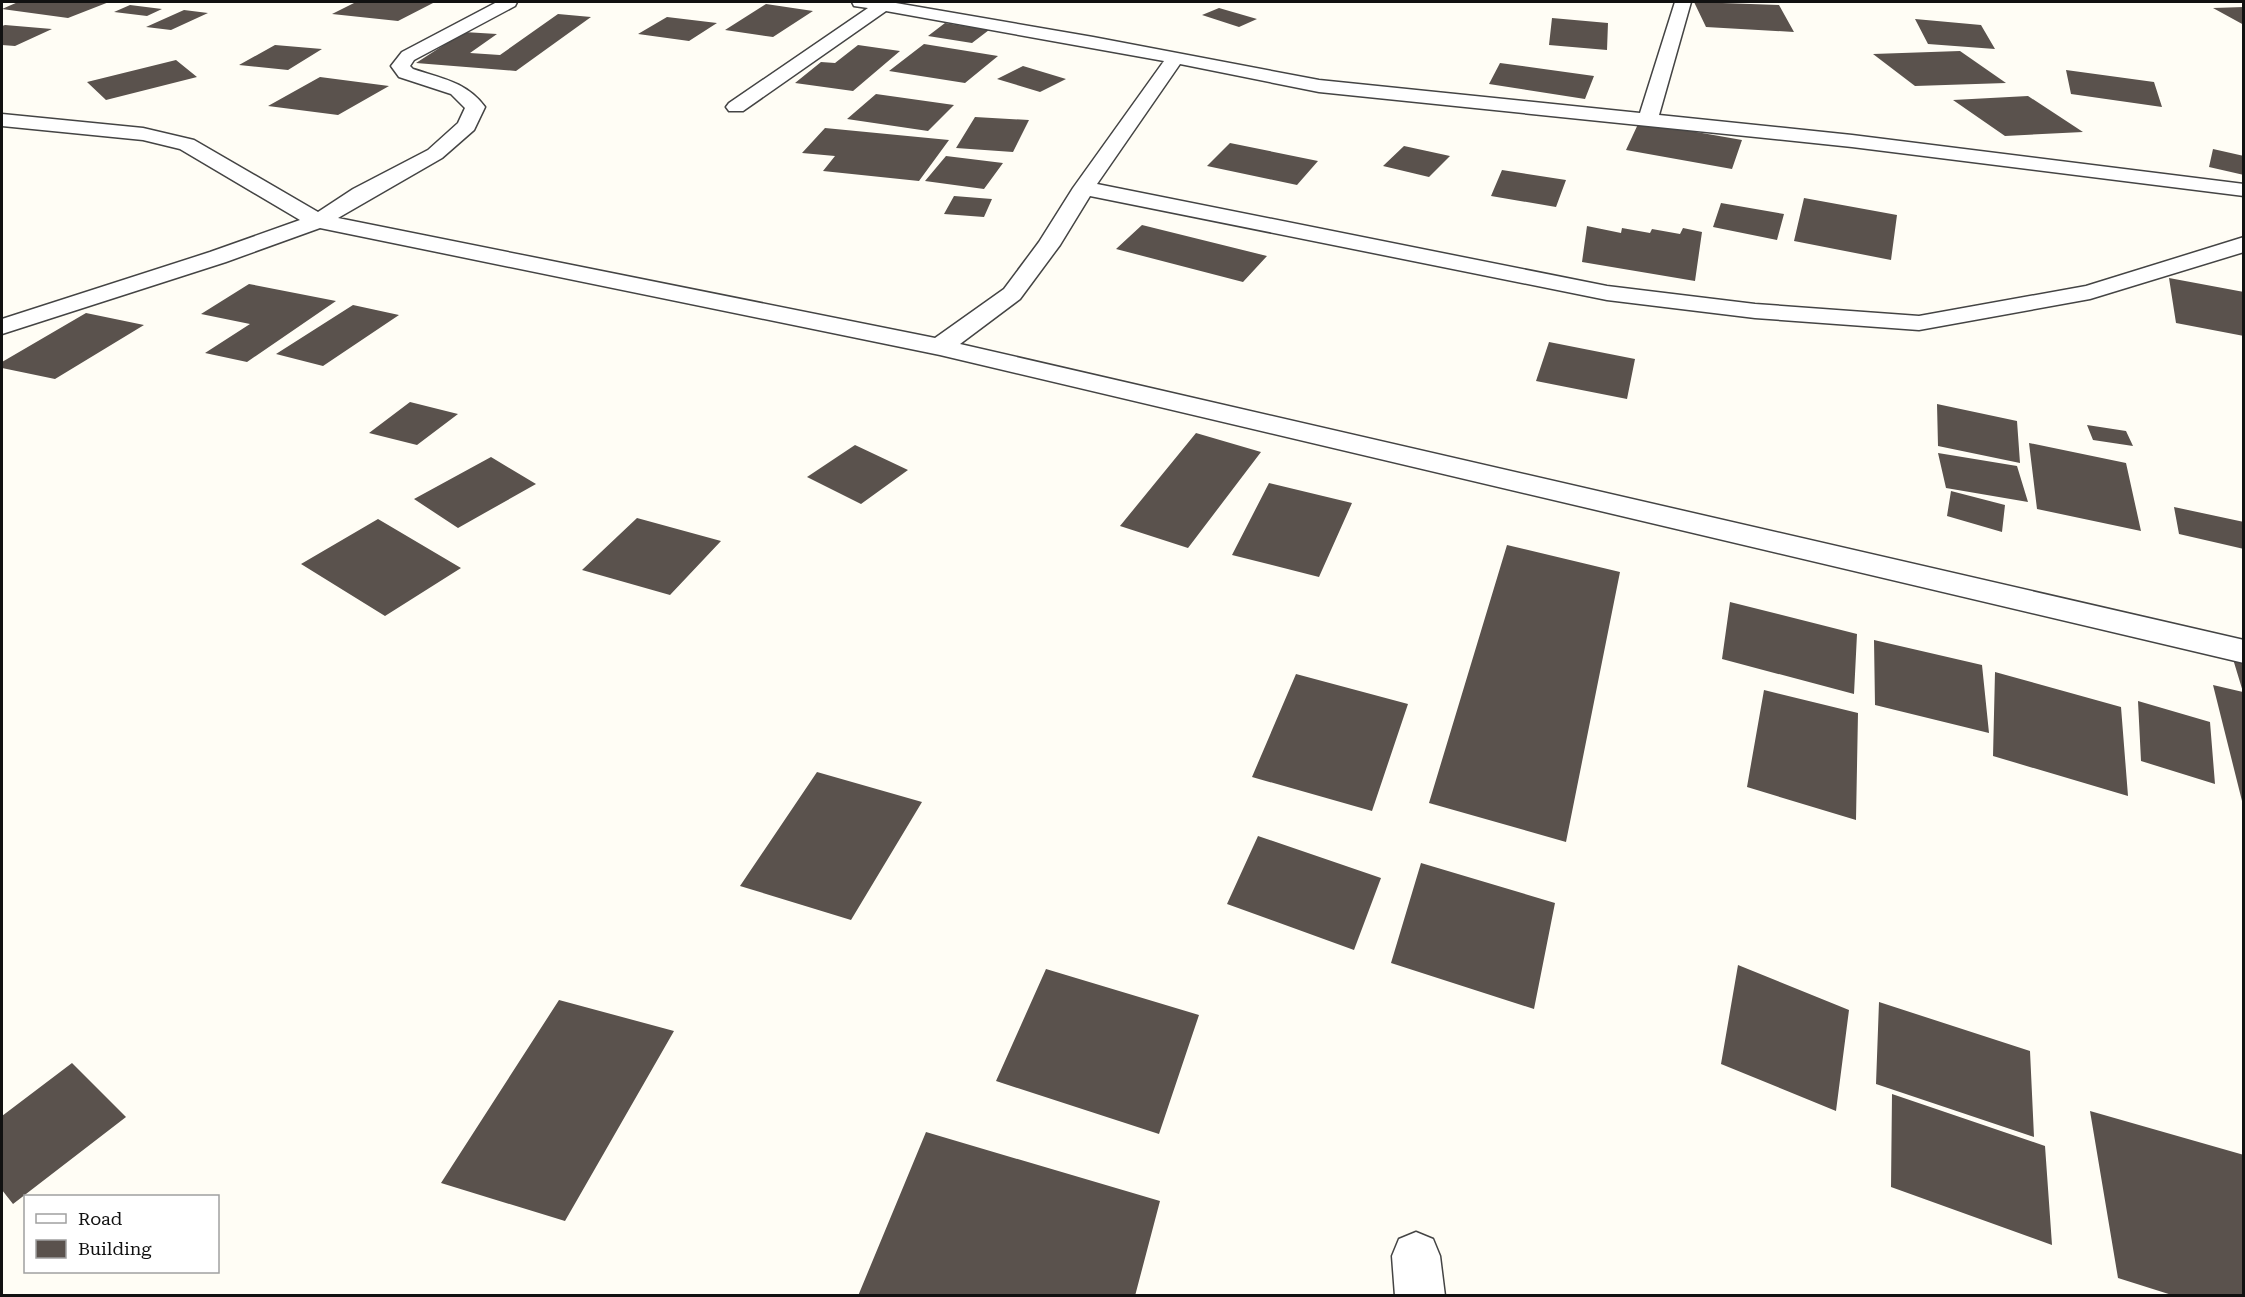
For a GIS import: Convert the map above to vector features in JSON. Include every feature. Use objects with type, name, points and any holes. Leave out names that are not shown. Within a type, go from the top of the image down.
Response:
[{"type":"street","points":[[2,327],[218,257],[318,221],[361,194],[435,154],[468,126],[475,107],[458,90],[406,73],[400,66],[408,56],[509,2]]},
{"type":"street","points":[[860,2],[1093,42],[1319,86],[1852,141],[2244,190]]},
{"type":"street","points":[[1648,120],[1683,2]]},
{"type":"street","points":[[736,106],[884,5]]},
{"type":"street","points":[[940,347],[1012,294],[1175,59]]},
{"type":"street","points":[[2,120],[142,134],[187,144],[318,221],[940,347],[2244,652]]},
{"type":"street","points":[[1084,188],[1607,293],[1755,311],[1919,323],[2090,292],[2244,244]]},
{"type":"building","points":[[18,2],[109,2],[68,18],[2,9]]},
{"type":"building","points":[[356,2],[435,2],[398,21],[332,14]]},
{"type":"building","points":[[1694,2],[1779,5],[1794,32],[1706,27]]},
{"type":"building","points":[[766,4],[813,11],[773,37],[725,30]]},
{"type":"building","points":[[130,5],[162,9],[147,16],[114,12]]},
{"type":"building","points":[[2244,7],[2244,25],[2213,8]]},
{"type":"building","points":[[1219,8],[1257,19],[1239,27],[1202,15]]},
{"type":"building","points":[[184,10],[208,13],[171,30],[146,27]]},
{"type":"building","points":[[558,14],[591,17],[516,71],[416,63],[464,32],[497,34],[470,53],[500,55]]},
{"type":"building","points":[[667,17],[717,23],[689,41],[638,34]]},
{"type":"building","points":[[1552,18],[1608,23],[1607,50],[1549,45]]},
{"type":"building","points":[[1915,19],[1981,25],[1995,49],[1928,44]]},
{"type":"building","points":[[945,23],[989,30],[972,43],[928,36]]},
{"type":"building","points":[[2,26],[52,29],[15,46],[2,45]]},
{"type":"building","points":[[924,44],[998,56],[965,83],[889,71]]},
{"type":"building","points":[[275,45],[322,49],[288,70],[239,65]]},
{"type":"building","points":[[858,45],[900,51],[853,91],[795,83],[821,62],[835,63]]},
{"type":"building","points":[[1960,51],[2006,83],[1915,86],[1873,54]]},
{"type":"building","points":[[176,60],[197,77],[106,100],[87,82]]},
{"type":"building","points":[[1500,63],[1594,76],[1585,99],[1489,84]]},
{"type":"building","points":[[1023,66],[1066,79],[1040,92],[997,79]]},
{"type":"building","points":[[2066,70],[2154,82],[2162,107],[2071,94]]},
{"type":"building","points":[[320,77],[389,86],[338,115],[268,106]]},
{"type":"building","points":[[876,94],[954,105],[928,131],[847,119]]},
{"type":"building","points":[[2028,96],[2083,132],[2005,136],[1953,100]]},
{"type":"building","points":[[975,117],[1029,120],[1013,152],[956,148]]},
{"type":"building","points":[[1639,122],[1742,140],[1732,169],[1626,150]]},
{"type":"building","points":[[825,128],[949,140],[919,181],[823,171],[835,156],[802,153]]},
{"type":"building","points":[[1230,143],[1318,161],[1297,185],[1207,166]]},
{"type":"building","points":[[1404,146],[1450,156],[1429,177],[1383,166]]},
{"type":"building","points":[[2213,149],[2244,156],[2244,175],[2209,167]]},
{"type":"building","points":[[946,156],[1003,163],[984,189],[925,181]]},
{"type":"building","points":[[1502,170],[1566,180],[1556,207],[1491,196]]},
{"type":"building","points":[[954,196],[992,199],[984,217],[944,214]]},
{"type":"building","points":[[1804,198],[1897,215],[1891,260],[1794,241]]},
{"type":"building","points":[[1721,203],[1784,214],[1777,240],[1713,227]]},
{"type":"building","points":[[1142,225],[1267,256],[1243,282],[1116,249]]},
{"type":"building","points":[[1587,226],[1621,233],[1622,228],[1650,233],[1652,229],[1680,234],[1683,228],[1702,232],[1695,281],[1582,262]]},
{"type":"building","points":[[2169,278],[2244,292],[2244,336],[2176,323]]},
{"type":"building","points":[[249,284],[336,301],[247,362],[205,353],[250,324],[201,314]]},
{"type":"building","points":[[353,305],[399,315],[323,366],[276,354]]},
{"type":"building","points":[[86,313],[144,325],[55,379],[2,368],[2,362]]},
{"type":"building","points":[[1549,342],[1635,359],[1627,399],[1536,381]]},
{"type":"building","points":[[410,402],[458,414],[417,445],[369,433]]},
{"type":"building","points":[[1937,404],[2017,421],[2020,463],[1938,446]]},
{"type":"building","points":[[2087,425],[2126,431],[2133,446],[2093,440]]},
{"type":"building","points":[[1196,433],[1261,452],[1188,548],[1120,526]]},
{"type":"building","points":[[2029,443],[2126,463],[2141,531],[2037,509]]},
{"type":"building","points":[[855,445],[908,470],[861,504],[807,477]]},
{"type":"building","points":[[1938,453],[2017,466],[2028,502],[1946,488]]},
{"type":"building","points":[[491,457],[536,484],[458,528],[414,499]]},
{"type":"building","points":[[1269,483],[1352,503],[1319,577],[1232,555]]},
{"type":"building","points":[[1951,491],[2005,505],[2002,532],[1947,516]]},
{"type":"building","points":[[2174,507],[2244,522],[2244,549],[2179,534]]},
{"type":"building","points":[[637,518],[721,541],[670,595],[582,570]]},
{"type":"building","points":[[378,519],[461,568],[385,616],[301,564]]},
{"type":"building","points":[[1507,545],[1620,572],[1566,842],[1429,803]]},
{"type":"building","points":[[1730,602],[1857,634],[1854,694],[1722,659]]},
{"type":"building","points":[[1874,640],[1982,665],[1989,733],[1875,705]]},
{"type":"building","points":[[2233,659],[2244,662],[2243,805],[2213,685],[2243,692]]},
{"type":"building","points":[[1995,672],[2121,707],[2128,796],[1993,756]]},
{"type":"building","points":[[1296,674],[1408,704],[1372,811],[1252,777]]},
{"type":"building","points":[[1764,690],[1858,713],[1856,820],[1747,787]]},
{"type":"building","points":[[2138,701],[2210,722],[2215,784],[2141,761]]},
{"type":"building","points":[[817,772],[922,802],[851,920],[740,886]]},
{"type":"building","points":[[1258,836],[1381,878],[1354,950],[1227,904]]},
{"type":"building","points":[[1421,863],[1555,903],[1534,1009],[1391,963]]},
{"type":"building","points":[[1738,965],[1849,1010],[1836,1111],[1721,1064]]},
{"type":"building","points":[[1046,969],[1199,1015],[1159,1134],[996,1081]]},
{"type":"building","points":[[559,1000],[674,1031],[565,1221],[441,1183]]},
{"type":"building","points":[[1879,1002],[2030,1051],[2034,1137],[1876,1084]]},
{"type":"building","points":[[72,1063],[126,1117],[13,1204],[2,1190],[2,1116]]},
{"type":"building","points":[[1892,1094],[2045,1146],[2052,1245],[1891,1187]]},
{"type":"building","points":[[2090,1111],[2244,1155],[2244,1296],[2175,1296],[2118,1278]]},
{"type":"building","points":[[926,1132],[1160,1201],[1135,1296],[858,1296]]}]
